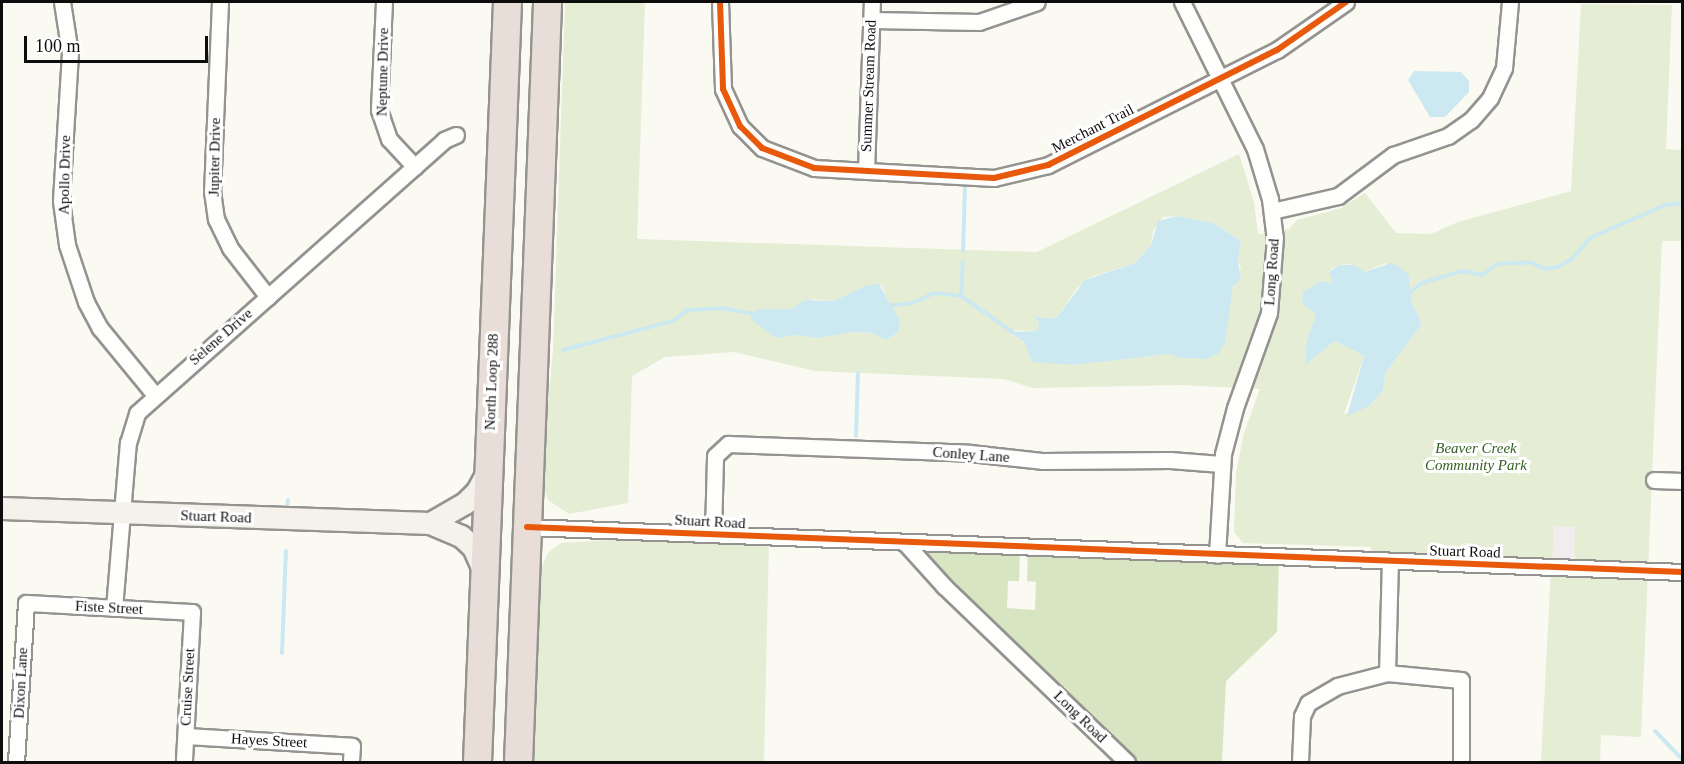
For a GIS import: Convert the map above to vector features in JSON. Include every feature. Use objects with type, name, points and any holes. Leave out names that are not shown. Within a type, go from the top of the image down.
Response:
[{"type":"highway","name":"North Loop 288","points":[[477,762],[507,2]]},
{"type":"highway","points":[[518,762],[547,2]]},
{"type":"street","name":"Apollo Drive","points":[[62,2],[70,53],[61,201],[67,245],[86,302],[100,328],[154,394]]},
{"type":"street","name":"Jupiter Drive","points":[[220,2],[212,191],[216,219],[230,248],[268,297]]},
{"type":"street","name":"Neptune Drive","points":[[384,2],[379,110],[389,139],[415,167]]},
{"type":"street","name":"Merchant Trail","points":[[720,2],[723,89],[735,118],[756,144],[803,166],[994,178],[1021,174],[1048,165],[1285,45],[1346,2]]},
{"type":"street","name":"Summer Stream Road","points":[[867,171],[872,2]]},
{"type":"street","points":[[872,20],[979,22],[1037,2]]},
{"type":"street","name":"Long Road","points":[[1182,2],[1255,149],[1272,211],[1276,251],[1272,300],[1231,419],[1221,464],[1216,555]]},
{"type":"street","points":[[1272,211],[1338,196],[1393,155],[1448,136],[1471,120],[1490,98],[1504,68],[1510,2]]},
{"type":"street","name":"Selene Drive","points":[[114,608],[128,443],[137,413],[154,394],[268,297],[444,140],[456,135]]},
{"type":"street","name":"Conley Lane","points":[[713,534],[714,464],[721,447],[743,444],[970,453],[1042,461],[1170,460],[1221,464]]},
{"type":"street","points":[[430,523],[465,503],[477,491],[488,469]]},
{"type":"street","points":[[1654,480],[1683,480]]},
{"type":"street","name":"Stuart Road","points":[[2,508],[430,523],[461,536],[473,548],[484,575]]},
{"type":"street","name":"Stuart Road","points":[[527,527],[906,544],[1683,572]]},
{"type":"street","name":"Long Road","points":[[906,544],[944,585],[1127,762]]},
{"type":"street","points":[[1387,674],[1390,562]]},
{"type":"street","name":"Fiste Street","points":[[26,603],[192,612]]},
{"type":"street","name":"Dixon Lane","points":[[16,762],[26,603]]},
{"type":"street","name":"Cruise Street","points":[[184,762],[192,612]]},
{"type":"street","points":[[1300,762],[1302,716],[1308,703],[1337,686],[1387,674],[1461,680],[1461,762]]},
{"type":"street","name":"Hayes Street","points":[[186,736],[352,746],[351,762]]},
{"type":"shaded area","points":[[1554,526],[1575,527],[1573,568],[1552,567]]},
{"type":"green space","name":"Beaver Creek Community Park","points":[[565,2],[645,2],[637,239],[1037,252],[1239,154],[1254,202],[1258,234],[1289,229],[1297,220],[1341,208],[1365,193],[1396,233],[1431,234],[1458,222],[1571,191],[1581,4],[1672,5],[1666,149],[1682,150],[1682,241],[1662,241],[1641,737],[1601,735],[1600,762],[1541,762],[1551,567],[1371,561],[1371,547],[1243,543],[1234,532],[1236,473],[1244,433],[1260,389],[1181,385],[1033,388],[1004,379],[815,371],[734,352],[665,357],[632,376],[628,503],[569,514],[548,500],[541,477],[553,351]],"holes":[[[1177,216],[1213,223],[1241,241],[1238,261],[1241,267],[1231,293],[1225,343],[1215,354],[1202,359],[1178,358],[1170,354],[1073,365],[1030,355],[1024,342],[1012,335],[1011,330],[1038,331],[1039,323],[1034,316],[1051,319],[1058,316],[1077,288],[1091,277],[1135,263],[1151,245],[1153,231],[1163,217]],[[1385,263],[1409,276],[1411,300],[1422,324],[1386,372],[1383,391],[1369,406],[1344,414],[1364,356],[1335,341],[1306,364],[1307,340],[1316,314],[1302,303],[1303,293],[1319,285],[1333,284],[1331,269],[1339,265],[1350,264],[1365,272]],[[882,285],[892,312],[900,321],[898,332],[886,340],[872,333],[854,332],[818,338],[798,335],[776,338],[755,320],[759,309],[791,309],[813,299],[833,301],[861,288]],[[1554,526],[1575,527],[1574,568],[1552,567]]]},
{"type":"green space","points":[[713,534],[769,538],[764,762],[533,762],[539,573],[548,553],[561,543]]},
{"type":"green space","points":[[907,544],[1020,548],[1019,581],[1008,581],[1007,608],[1035,610],[1036,582],[1027,581],[1028,548],[1279,558],[1277,632],[1226,681],[1222,762],[1127,762]]},
{"type":"water","points":[[1414,71],[1461,72],[1469,81],[1469,92],[1445,117],[1430,117],[1408,80]]},
{"type":"water","points":[[1177,216],[1213,223],[1241,241],[1238,261],[1241,279],[1233,286],[1225,343],[1219,353],[1207,359],[1178,358],[1170,354],[1073,365],[1032,362],[1024,342],[1009,332],[1038,331],[1039,323],[1033,316],[1051,319],[1058,316],[1085,280],[1135,263],[1151,245],[1158,221]]},
{"type":"water","points":[[1390,263],[1401,267],[1409,276],[1411,300],[1422,324],[1386,372],[1383,391],[1369,406],[1347,416],[1364,356],[1335,341],[1305,365],[1307,340],[1316,314],[1302,303],[1303,292],[1322,281],[1333,284],[1329,272],[1339,265],[1354,265],[1365,272]]},
{"type":"water","points":[[879,284],[900,321],[898,332],[886,340],[872,333],[854,332],[818,338],[798,335],[776,338],[751,319],[751,314],[759,309],[791,309],[805,300],[833,301],[867,285]]},
{"type":"waterway","points":[[963,251],[965,188]]},
{"type":"waterway","points":[[1407,294],[1422,283],[1462,271],[1482,275],[1497,264],[1530,262],[1545,269],[1558,267],[1572,259],[1590,238],[1665,205],[1682,203]]},
{"type":"waterway","points":[[961,296],[963,263]]},
{"type":"waterway","points":[[885,306],[912,303],[934,293],[961,296],[1014,333]]},
{"type":"waterway","points":[[563,350],[673,321],[687,310],[722,308],[754,314]]},
{"type":"waterway","points":[[856,436],[858,373]]},
{"type":"waterway","points":[[287,507],[288,500]]},
{"type":"waterway","points":[[282,653],[286,551]]},
{"type":"waterway","points":[[1655,731],[1682,759]]},
{"type":"cycle path","points":[[720,2],[723,89],[740,126],[762,148],[814,168],[994,178],[1048,165],[1277,50],[1346,2]]},
{"type":"cycle path","points":[[527,527],[1682,572]]}]
